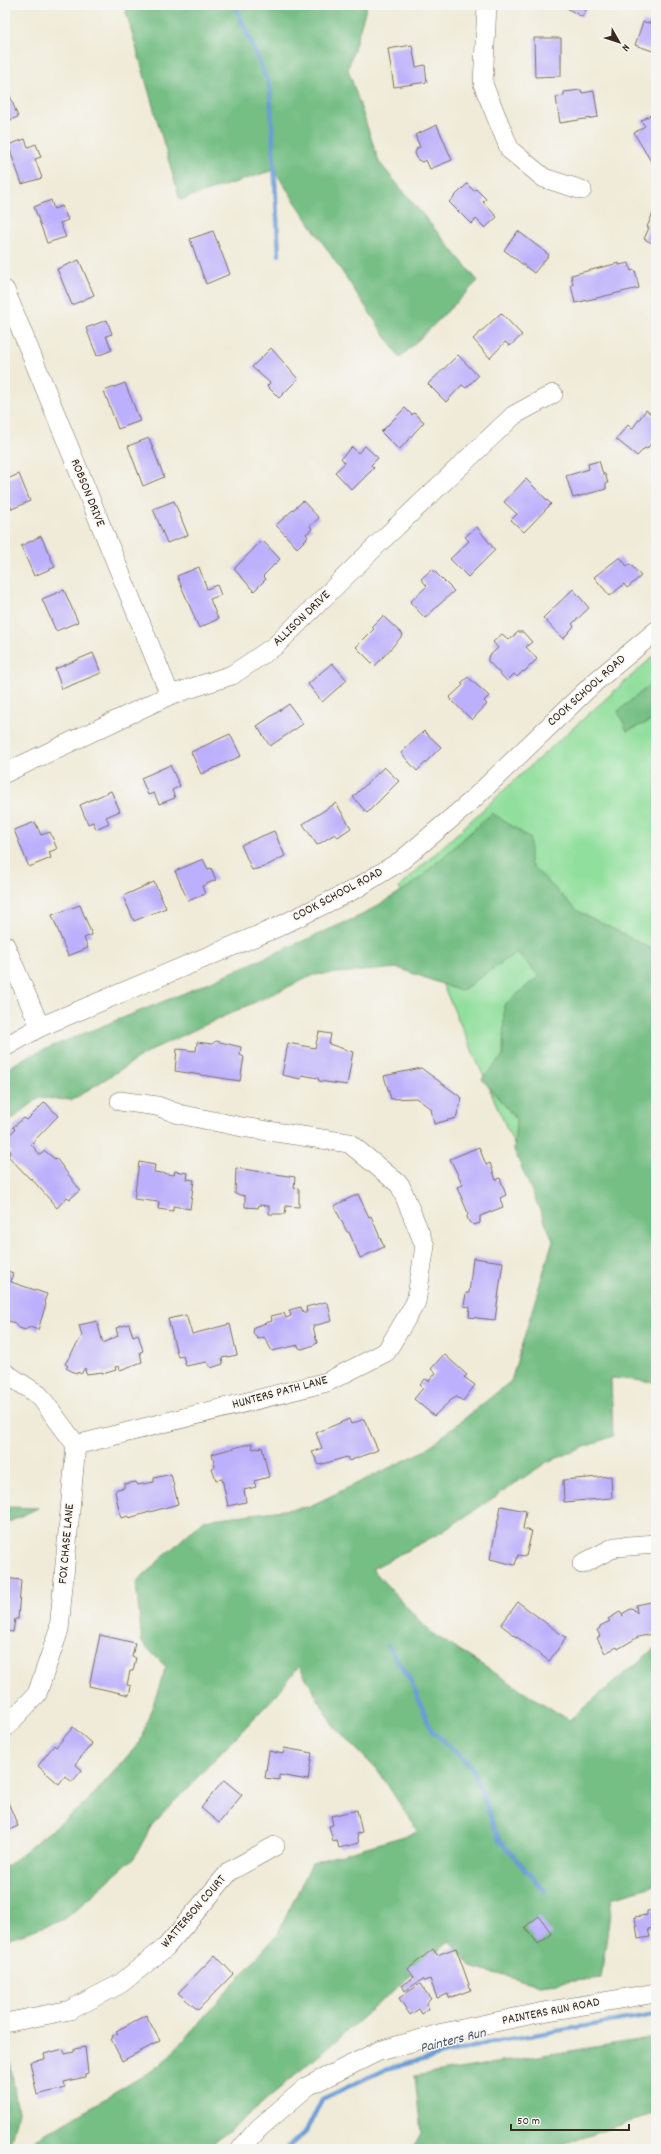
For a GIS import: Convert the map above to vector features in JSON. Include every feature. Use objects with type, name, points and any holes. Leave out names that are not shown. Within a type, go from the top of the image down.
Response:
[{"type":"street","points":[[487,5],[483,84],[510,150],[544,178],[582,190]]},
{"type":"street","name":"ROBSON DRIVE","points":[[5,290],[170,695]]},
{"type":"street","name":"ALLISON DRIVE","points":[[5,773],[170,695],[232,675],[275,646],[378,544],[514,415],[552,394]]},
{"type":"street","name":"COOK SCHOOL ROAD","points":[[5,1047],[40,1027],[278,927],[357,888],[395,864],[468,805],[595,682],[656,631]]},
{"type":"street","points":[[5,944],[40,1027]]},
{"type":"street","name":"HUNTERS PATH LANE","points":[[76,1446],[327,1382],[386,1352],[416,1302],[425,1246],[400,1185],[349,1143],[242,1127],[179,1114],[156,1106],[120,1101]]},
{"type":"street","points":[[5,1373],[39,1395],[76,1446]]},
{"type":"street","name":"FOX CHASE LANE","points":[[5,1728],[37,1694],[58,1630],[76,1446]]},
{"type":"street","points":[[582,1564],[615,1547],[656,1544]]},
{"type":"street","name":"WATTERSON COURT","points":[[5,2023],[70,2010],[120,1984],[166,1947],[230,1871],[275,1846]]},
{"type":"street","name":"PAINTERS RUN ROAD","points":[[241,2149],[259,2128],[308,2086],[379,2051],[443,2034],[542,2012],[656,1993]]},
{"type":"green space","points":[[124,5],[367,5],[348,69],[379,162],[478,281],[400,358],[274,170],[180,200]]},
{"type":"green space","points":[[656,654],[656,1321],[606,1350],[399,887],[528,768]]},
{"type":"green space","points":[[656,680],[656,719],[627,731],[618,711]]},
{"type":"green space","points":[[492,813],[530,838],[530,864],[578,911],[656,951],[656,1382],[611,1378],[613,1436],[547,1462],[442,1532],[372,1569],[430,1632],[569,1720],[656,1647],[656,1885],[612,1898],[601,1978],[540,1985],[473,1968],[450,1941],[309,2064],[207,2149],[21,2149],[161,2065],[277,1935],[312,1863],[418,1832],[379,1772],[333,1725],[299,1666],[277,1694],[152,1825],[134,1858],[65,1919],[5,1940],[5,1867],[87,1802],[140,1742],[166,1667],[142,1643],[136,1582],[203,1520],[308,1507],[424,1451],[511,1381],[553,1240],[514,1150],[516,1119],[482,1079],[503,1056],[504,1005],[539,976],[517,952],[461,991],[398,968],[314,975],[155,1048],[72,1100],[39,1098],[5,1125],[5,1070],[28,1056],[182,994],[362,915],[413,884]]},
{"type":"green space","points":[[5,1507],[38,1508],[5,1524]]},
{"type":"green space","points":[[656,2037],[656,2113],[548,2149],[412,2149],[421,2133],[415,2076]]},
{"type":"green space","points":[[5,2048],[8,2048],[18,2112],[9,2149],[5,2149]]},
{"type":"building","points":[[562,5],[589,5],[582,17]]},
{"type":"building","points":[[643,22],[656,24],[656,52],[635,45]]},
{"type":"building","points":[[534,38],[561,38],[561,76],[535,77]]},
{"type":"building","points":[[412,45],[416,67],[425,65],[427,82],[394,87],[388,49]]},
{"type":"building","points":[[5,83],[18,117],[5,122]]},
{"type":"building","points":[[581,90],[582,93],[594,91],[598,117],[560,123],[556,97],[564,96],[564,92]]},
{"type":"building","points":[[652,114],[656,120],[655,168],[634,133],[645,126],[641,121]]},
{"type":"building","points":[[437,125],[452,160],[430,169],[426,160],[422,162],[418,160],[415,153],[417,148],[420,147],[415,135]]},
{"type":"building","points":[[25,139],[28,147],[36,144],[41,157],[35,159],[42,178],[22,184],[8,145]]},
{"type":"building","points":[[467,184],[474,191],[476,189],[486,199],[483,202],[497,217],[485,228],[476,219],[471,224],[449,202]]},
{"type":"building","points":[[51,200],[54,209],[62,206],[68,220],[60,223],[66,237],[47,243],[34,207]]},
{"type":"building","points":[[656,206],[656,245],[644,239],[649,228],[647,227]]},
{"type":"building","points":[[213,231],[230,274],[206,284],[190,239]]},
{"type":"building","points":[[518,231],[549,255],[534,273],[504,250]]},
{"type":"building","points":[[79,260],[94,295],[72,305],[57,269]]},
{"type":"building","points":[[619,263],[619,265],[629,263],[631,271],[635,270],[639,288],[575,303],[571,285],[573,285],[571,275]]},
{"type":"building","points":[[501,313],[522,335],[510,346],[505,342],[490,358],[473,339]]},
{"type":"building","points":[[107,320],[112,334],[106,336],[112,350],[97,356],[86,328]]},
{"type":"building","points":[[271,348],[298,379],[279,398],[267,386],[270,383],[252,367]]},
{"type":"building","points":[[458,355],[478,376],[466,388],[462,385],[446,402],[428,384]]},
{"type":"building","points":[[125,383],[140,421],[118,429],[104,391]]},
{"type":"building","points":[[405,408],[412,415],[414,413],[424,422],[399,450],[381,432]]},
{"type":"building","points":[[646,410],[656,418],[656,436],[647,449],[645,448],[637,456],[616,439],[628,425],[632,429]]},
{"type":"building","points":[[149,438],[164,477],[143,486],[128,446]]},
{"type":"building","points":[[365,446],[378,458],[371,465],[374,468],[352,490],[335,472],[345,463],[341,458],[352,447],[358,453]]},
{"type":"building","points":[[599,461],[603,474],[605,474],[608,483],[606,483],[606,489],[573,498],[566,476],[589,469],[588,464]]},
{"type":"building","points":[[19,474],[30,501],[12,509],[5,495],[5,480]]},
{"type":"building","points":[[526,479],[551,504],[524,532],[511,520],[517,514],[504,502]]},
{"type":"building","points":[[174,501],[188,535],[167,543],[153,509]]},
{"type":"building","points":[[303,501],[319,518],[310,526],[312,529],[306,534],[308,537],[297,548],[276,525]]},
{"type":"building","points":[[477,527],[495,550],[468,577],[450,559],[469,541],[465,537]]},
{"type":"building","points":[[41,536],[55,567],[34,576],[21,546]]},
{"type":"building","points":[[262,540],[280,559],[263,576],[266,579],[254,591],[234,569]]},
{"type":"building","points":[[620,557],[627,566],[630,564],[641,576],[627,588],[624,584],[610,596],[594,577]]},
{"type":"building","points":[[199,567],[207,589],[217,585],[221,595],[210,599],[218,619],[199,628],[177,576]]},
{"type":"building","points":[[432,569],[454,591],[425,618],[410,602],[427,586],[421,579]]},
{"type":"building","points":[[573,589],[589,608],[572,624],[574,626],[563,639],[543,618]]},
{"type":"building","points":[[64,590],[78,622],[56,631],[42,599]]},
{"type":"building","points":[[383,616],[403,635],[375,666],[356,647],[374,629],[372,627]]},
{"type":"building","points":[[518,632],[523,632],[532,642],[526,647],[537,659],[524,672],[523,671],[517,677],[514,674],[507,681],[488,661],[488,657],[498,648],[493,642],[502,634],[509,640]]},
{"type":"building","points":[[93,653],[101,673],[62,689],[55,669]]},
{"type":"building","points":[[332,663],[347,680],[322,702],[308,684]]},
{"type":"building","points":[[468,677],[489,696],[484,701],[487,704],[472,720],[449,698],[463,685],[461,683]]},
{"type":"building","points":[[289,704],[303,724],[270,746],[257,726]]},
{"type":"building","points":[[424,731],[441,747],[417,771],[401,753]]},
{"type":"building","points":[[230,734],[241,756],[201,774],[191,752]]},
{"type":"building","points":[[170,765],[180,786],[172,790],[175,798],[159,804],[154,793],[148,795],[141,778]]},
{"type":"building","points":[[384,767],[399,781],[367,813],[353,797]]},
{"type":"building","points":[[111,791],[120,811],[106,817],[109,823],[96,829],[93,822],[88,824],[80,805]]},
{"type":"building","points":[[336,803],[351,828],[338,837],[335,834],[317,845],[303,824]]},
{"type":"building","points":[[35,822],[41,835],[50,832],[57,849],[49,852],[51,858],[29,867],[14,830]]},
{"type":"building","points":[[274,831],[285,856],[264,867],[252,870],[241,845]]},
{"type":"building","points":[[203,859],[208,869],[211,868],[216,880],[202,886],[205,894],[188,901],[175,871]]},
{"type":"building","points":[[154,882],[166,908],[134,921],[123,896]]},
{"type":"building","points":[[80,905],[92,935],[84,938],[88,948],[68,956],[52,915]]},
{"type":"building","points":[[319,1032],[331,1034],[329,1044],[353,1052],[347,1085],[319,1081],[318,1078],[302,1075],[301,1079],[282,1075],[288,1043],[315,1048]]},
{"type":"building","points":[[216,1041],[241,1047],[240,1055],[244,1057],[240,1081],[175,1071],[177,1049],[196,1051],[197,1042],[212,1044]]},
{"type":"building","points":[[421,1068],[462,1098],[456,1118],[434,1124],[431,1109],[416,1098],[391,1099],[384,1076]]},
{"type":"building","points":[[45,1102],[58,1116],[31,1144],[40,1155],[45,1151],[55,1159],[56,1158],[80,1190],[70,1199],[67,1197],[57,1208],[31,1178],[30,1179],[8,1156],[11,1152],[5,1145],[5,1140],[15,1129],[13,1127],[24,1118],[27,1120]]},
{"type":"building","points":[[479,1147],[486,1165],[490,1163],[496,1180],[500,1178],[506,1195],[500,1198],[503,1207],[480,1216],[480,1223],[474,1225],[469,1222],[467,1217],[468,1213],[457,1187],[463,1185],[450,1159]]},
{"type":"building","points":[[139,1162],[155,1165],[154,1172],[174,1175],[175,1171],[188,1173],[187,1179],[194,1180],[190,1209],[173,1206],[173,1211],[158,1209],[159,1202],[134,1199]]},
{"type":"building","points":[[236,1168],[295,1177],[294,1188],[299,1189],[299,1207],[286,1206],[285,1214],[269,1214],[269,1206],[259,1205],[258,1208],[245,1207],[245,1196],[235,1194]]},
{"type":"building","points":[[358,1194],[369,1217],[371,1216],[384,1247],[360,1258],[349,1232],[347,1232],[334,1206]]},
{"type":"building","points":[[473,1258],[503,1262],[495,1320],[469,1317],[470,1307],[464,1306],[466,1293],[469,1293]]},
{"type":"building","points":[[5,1270],[13,1273],[11,1282],[47,1294],[44,1302],[46,1304],[38,1330],[30,1327],[25,1330],[17,1327],[15,1323],[5,1320]]},
{"type":"building","points":[[325,1302],[328,1304],[332,1321],[313,1326],[317,1343],[314,1345],[302,1349],[299,1348],[298,1345],[272,1351],[264,1337],[258,1339],[253,1334],[254,1327],[272,1321],[271,1316],[284,1313],[286,1318],[291,1316],[289,1310],[301,1307],[303,1312],[307,1312],[306,1307]]},
{"type":"building","points":[[186,1315],[192,1334],[230,1324],[237,1355],[222,1358],[223,1364],[211,1368],[207,1362],[186,1366],[183,1356],[178,1357],[168,1319]]},
{"type":"building","points":[[97,1321],[103,1343],[118,1336],[116,1328],[129,1324],[133,1336],[138,1334],[143,1351],[140,1352],[142,1362],[120,1370],[119,1366],[115,1367],[116,1370],[103,1374],[103,1372],[86,1374],[85,1368],[81,1374],[78,1372],[77,1374],[66,1368],[68,1366],[65,1364],[82,1336],[79,1325]]},
{"type":"building","points":[[444,1354],[467,1375],[464,1377],[475,1385],[463,1401],[457,1397],[451,1400],[434,1416],[414,1399],[423,1388],[420,1385],[425,1379],[429,1381],[436,1373],[431,1369]]},
{"type":"building","points":[[349,1419],[351,1424],[364,1419],[378,1450],[349,1461],[347,1457],[319,1465],[312,1452],[322,1448],[316,1433]]},
{"type":"building","points":[[252,1443],[253,1449],[262,1447],[269,1477],[254,1481],[256,1487],[244,1490],[246,1502],[228,1506],[222,1479],[216,1480],[212,1468],[215,1467],[212,1454]]},
{"type":"building","points":[[171,1474],[178,1504],[129,1518],[129,1516],[121,1518],[115,1492],[117,1489],[124,1488],[124,1484],[136,1482],[138,1485],[154,1482],[154,1478]]},
{"type":"building","points":[[611,1476],[612,1498],[564,1502],[563,1480]]},
{"type":"building","points":[[501,1506],[526,1511],[523,1529],[532,1531],[526,1556],[518,1555],[515,1565],[490,1559]]},
{"type":"building","points":[[5,1578],[21,1580],[18,1619],[15,1619],[13,1632],[5,1631]]},
{"type":"building","points":[[518,1602],[566,1638],[549,1661],[501,1625]]},
{"type":"building","points":[[651,1602],[652,1604],[655,1604],[656,1633],[638,1637],[618,1649],[617,1647],[605,1653],[597,1638],[600,1636],[597,1630],[600,1626],[610,1621],[608,1619],[620,1612],[623,1616],[622,1614],[632,1608],[637,1613],[636,1605]]},
{"type":"building","points":[[100,1635],[135,1643],[132,1657],[136,1658],[133,1671],[130,1671],[127,1685],[131,1686],[129,1695],[89,1686]]},
{"type":"building","points":[[73,1727],[92,1744],[75,1764],[82,1770],[72,1782],[65,1776],[59,1784],[38,1766],[54,1745],[56,1747]]},
{"type":"building","points":[[284,1748],[312,1753],[308,1780],[279,1775],[279,1780],[265,1778],[269,1751],[283,1754]]},
{"type":"building","points":[[224,1780],[242,1795],[219,1823],[201,1808]]},
{"type":"building","points":[[7,1800],[18,1826],[5,1832],[5,1801]]},
{"type":"building","points":[[357,1810],[362,1832],[357,1834],[359,1843],[339,1848],[337,1840],[333,1841],[329,1826],[333,1825],[331,1816]]},
{"type":"building","points":[[656,1910],[656,1928],[648,1929],[650,1937],[638,1939],[635,1917],[647,1915],[647,1911]]},
{"type":"building","points":[[539,1916],[552,1934],[538,1944],[525,1927]]},
{"type":"building","points":[[456,1948],[471,1990],[449,1998],[448,1994],[437,1998],[430,1979],[424,1981],[423,1979],[405,1991],[402,1985],[414,1977],[408,1969],[433,1949],[437,1955]]},
{"type":"building","points":[[215,1955],[233,1974],[198,2010],[178,1993]]},
{"type":"building","points":[[420,1984],[431,1999],[426,2003],[429,2009],[422,2014],[419,2009],[410,2015],[399,1998]]},
{"type":"building","points":[[146,2015],[160,2041],[122,2061],[111,2039],[113,2038],[112,2036],[118,2033],[116,2031]]},
{"type":"building","points":[[85,2047],[88,2073],[85,2074],[85,2077],[64,2082],[65,2088],[37,2095],[30,2062],[45,2059],[44,2054],[63,2049],[65,2054],[74,2052],[74,2049]]},
{"type":"waterway","points":[[235,5],[270,87],[279,255]]},
{"type":"waterway","points":[[388,1646],[411,1681],[432,1731],[472,1767],[499,1840],[545,1891]]},
{"type":"waterway","name":"Painters Run","points":[[287,2149],[306,2132],[322,2099],[386,2069],[493,2042],[656,2014]]}]
